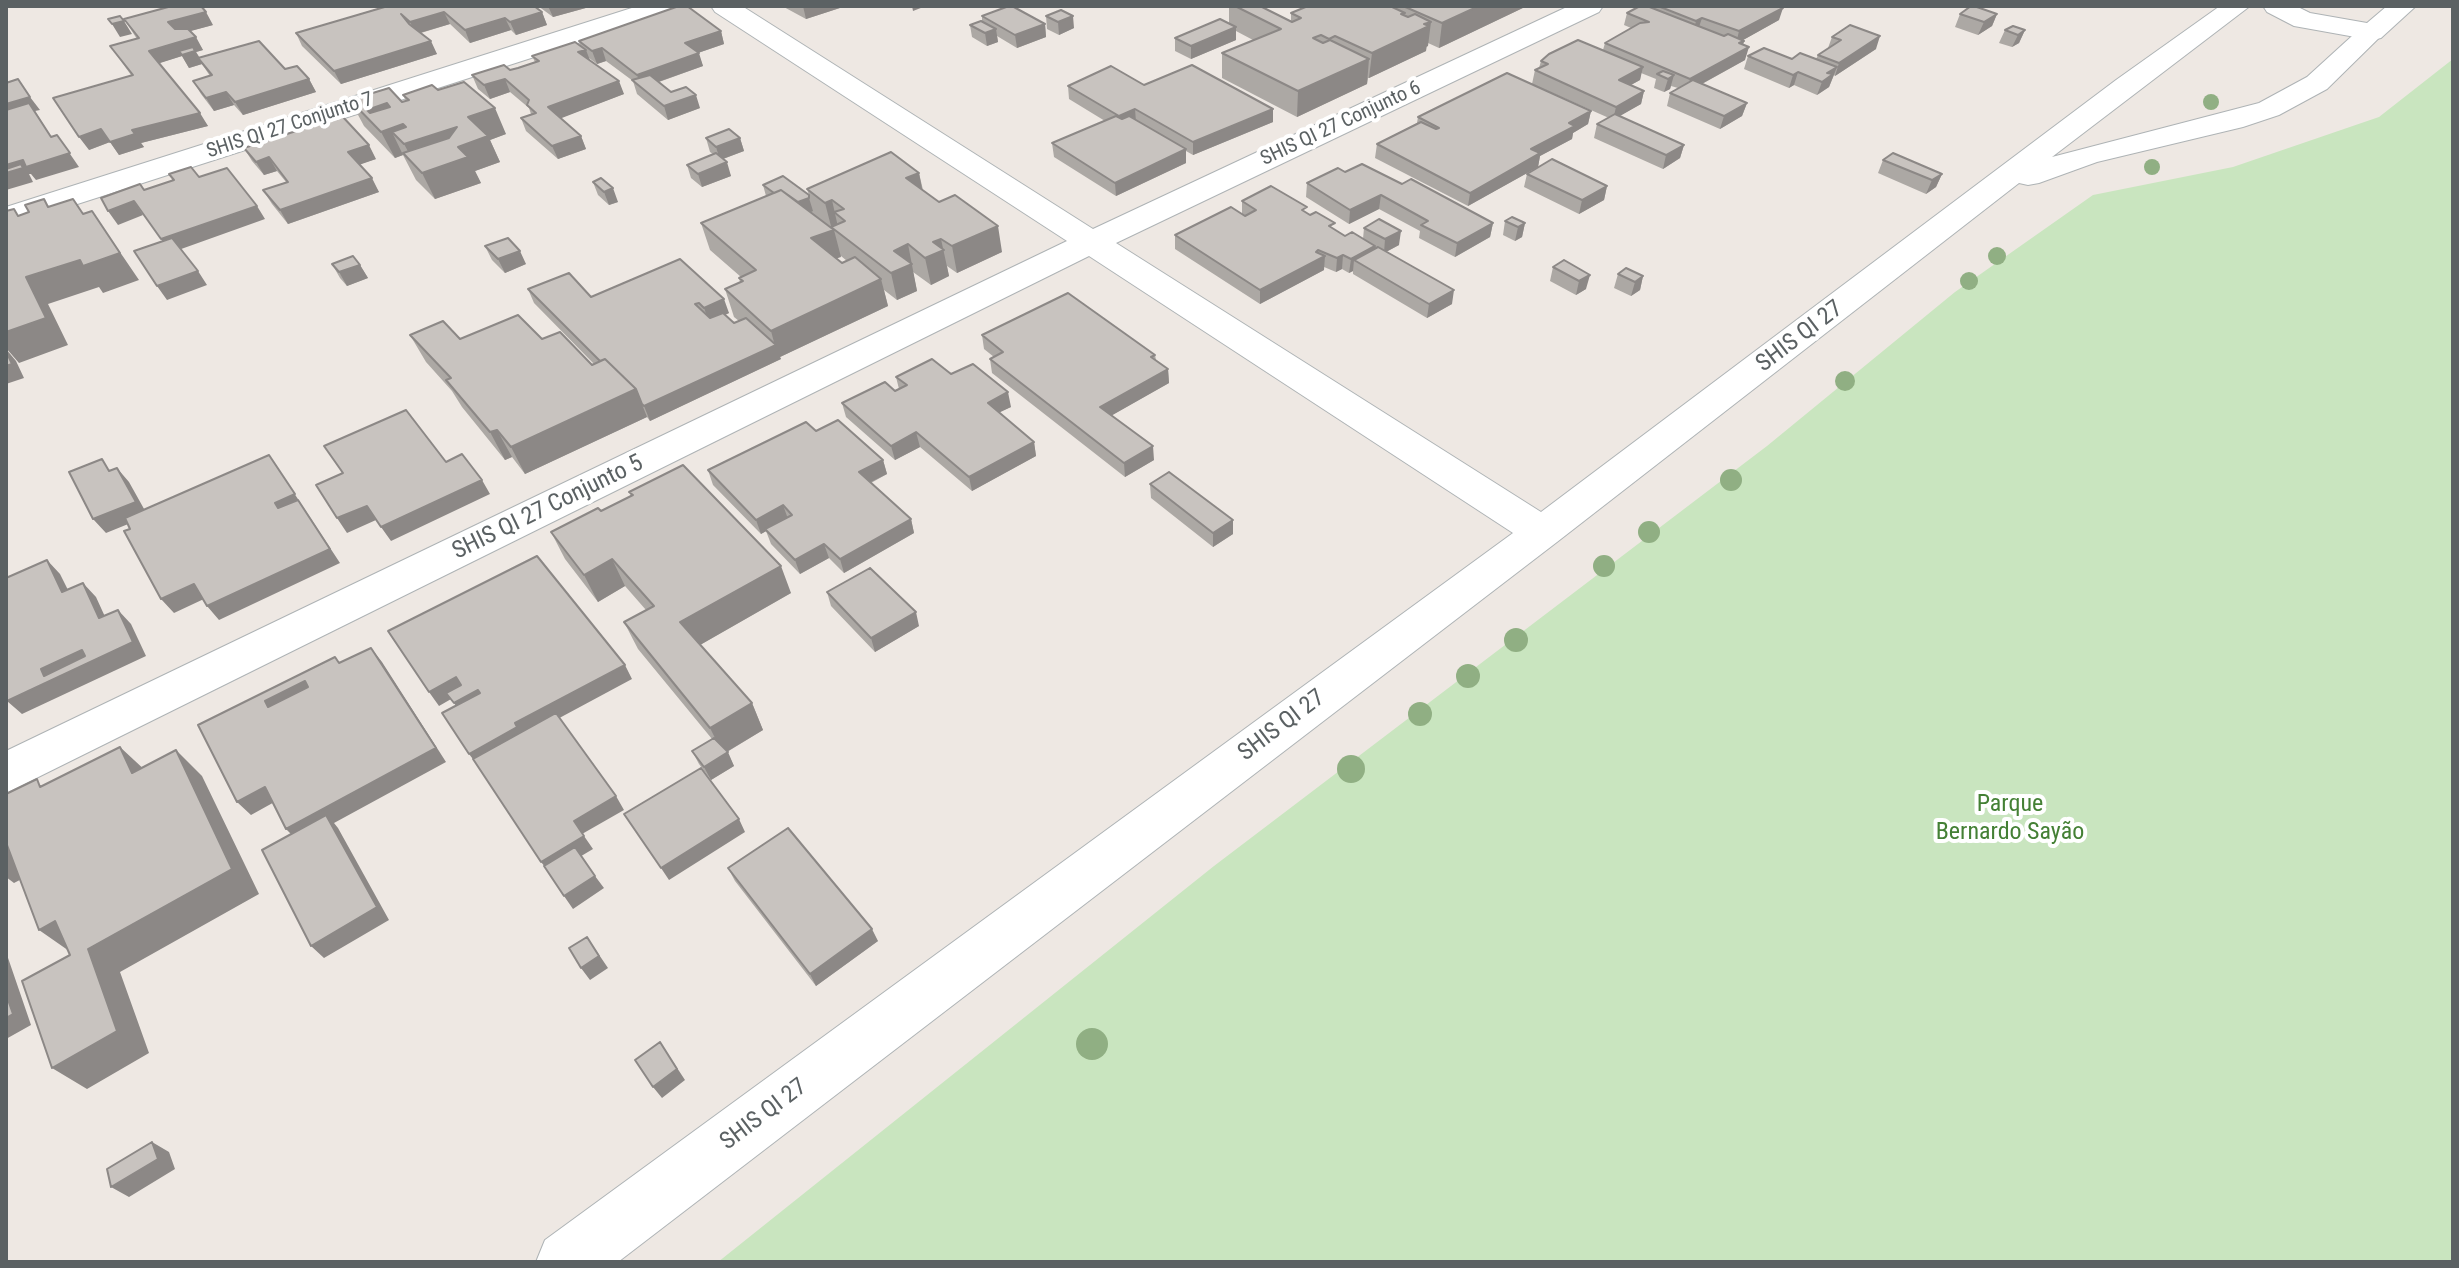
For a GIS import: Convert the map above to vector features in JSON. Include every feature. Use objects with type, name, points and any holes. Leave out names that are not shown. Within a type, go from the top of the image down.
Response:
[{"type":"street","name":"SHIS QI 27 Conjunto 7","points":[[6,217],[665,6]]},
{"type":"street","points":[[724,6],[1542,532]]},
{"type":"street","name":"SHIS QI 27 Conjunto 6","points":[[1091,242],[1590,6]]},
{"type":"street","name":"SHIS QI 27","points":[[567,1262],[1542,532],[1995,188],[2068,129],[2237,6]]},
{"type":"street","points":[[2276,6],[2303,20],[2372,32]]},
{"type":"street","name":"SHIS QI 27","points":[[1995,188],[2087,155],[2233,121],[2269,109],[2317,83],[2403,6]]},
{"type":"street","name":"SHIS QI 27 Conjunto 5","points":[[6,773],[1091,242]]},
{"type":"green space","name":"Parque Bernardo Sayão","points":[[2453,59],[2453,1262],[718,1262],[1214,866],[1767,446],[1955,292],[2093,195],[2233,167],[2379,117]]},
{"type":"building","points":[[172,6],[201,6],[206,12],[168,22],[175,29],[188,29],[196,37],[149,51],[200,113],[132,130],[135,134],[110,142],[101,129],[79,137],[53,98],[133,75],[110,46],[139,38],[124,19]]},
{"type":"building","points":[[388,6],[534,6],[542,12],[510,22],[505,18],[465,30],[444,12],[410,22],[401,14],[431,41],[334,71],[296,33]]},
{"type":"building","points":[[679,6],[687,6],[721,31],[685,43],[699,53],[637,75],[602,48],[592,51],[579,41]]},
{"type":"building","points":[[1009,6],[1045,24],[1015,35],[982,16]]},
{"type":"building","points":[[1235,6],[1260,6],[1292,22],[1301,18],[1291,13],[1308,6],[1390,6],[1408,17],[1415,14],[1431,22],[1424,24],[1429,26],[1372,53],[1335,36],[1329,39],[1321,35],[1313,38],[1323,43],[1330,40],[1369,59],[1298,91],[1222,53],[1281,29]]},
{"type":"building","points":[[1403,6],[1479,6],[1442,23]]},
{"type":"building","points":[[1640,6],[1724,36],[1728,34],[1744,41],[1739,43],[1749,47],[1690,79],[1605,43],[1640,23],[1649,22],[1627,13]]},
{"type":"building","points":[[1658,6],[1783,8],[1739,31],[1702,18],[1696,21]]},
{"type":"building","points":[[1971,6],[1997,14],[1984,22],[1960,14]]},
{"type":"building","points":[[1061,10],[1073,16],[1058,22],[1046,16]]},
{"type":"building","points":[[120,16],[124,21],[112,24],[108,19]]},
{"type":"building","points":[[1220,19],[1236,27],[1191,46],[1175,38]]},
{"type":"building","points":[[981,21],[996,29],[985,33],[970,25]]},
{"type":"building","points":[[1850,25],[1880,36],[1839,63],[1818,55],[1841,40],[1832,37]]},
{"type":"building","points":[[2013,26],[2025,30],[2018,35],[2005,30]]},
{"type":"building","points":[[1578,40],[1643,67],[1619,80],[1644,91],[1616,107],[1535,70],[1548,64],[1541,61],[1549,54]]},
{"type":"building","points":[[259,41],[285,69],[297,66],[309,79],[235,102],[226,92],[206,98],[193,81],[212,75],[198,58]]},
{"type":"building","points":[[575,42],[586,50],[578,52],[619,81],[548,107],[581,136],[552,146],[521,118],[536,113],[527,105],[529,100],[505,79],[484,85],[472,75],[504,65],[510,70],[518,68],[539,61],[532,56]]},
{"type":"building","points":[[193,47],[195,51],[182,55],[179,51]]},
{"type":"building","points":[[1764,48],[1792,59],[1800,53],[1837,67],[1827,73],[1833,74],[1822,82],[1798,72],[1793,75],[1748,56]]},
{"type":"building","points":[[1192,65],[1273,109],[1193,142],[1135,109],[1119,116],[1068,86],[1111,66],[1144,85]]},
{"type":"building","points":[[1663,71],[1674,75],[1668,79],[1657,74]]},
{"type":"building","points":[[1507,73],[1591,111],[1569,123],[1575,126],[1531,149],[1540,153],[1470,193],[1377,144],[1421,122],[1439,128],[1418,117]]},
{"type":"building","points":[[650,75],[671,92],[686,87],[696,95],[664,106],[632,80]]},
{"type":"building","points":[[18,79],[30,97],[6,104],[6,83]]},
{"type":"building","points":[[1693,80],[1747,103],[1724,116],[1670,93]]},
{"type":"building","points":[[464,82],[495,108],[468,117],[488,136],[458,147],[468,157],[422,173],[403,153],[449,138],[457,127],[404,144],[392,132],[406,127],[403,124],[381,132],[350,100],[389,88],[402,102],[409,100],[403,95],[432,85],[438,90]],"holes":[[[387,103],[390,107],[370,113],[367,110]]]},
{"type":"building","points":[[29,103],[51,137],[57,135],[70,153],[26,167],[23,160],[6,165],[6,110]]},
{"type":"building","points":[[1615,114],[1684,145],[1666,155],[1597,124]]},
{"type":"building","points":[[342,116],[369,145],[348,152],[372,178],[280,210],[263,190],[288,182],[269,157],[256,162],[244,148]]},
{"type":"building","points":[[1116,116],[1122,119],[1129,116],[1186,149],[1115,183],[1052,143]]},
{"type":"building","points":[[729,129],[740,138],[716,147],[706,138]]},
{"type":"building","points":[[891,152],[919,173],[906,178],[939,202],[955,195],[998,226],[952,246],[941,239],[933,242],[944,250],[925,258],[908,244],[894,251],[912,264],[891,273],[831,227],[845,221],[834,212],[844,209],[832,200],[825,203],[807,189]]},
{"type":"building","points":[[716,153],[727,162],[698,174],[687,165]]},
{"type":"building","points":[[1893,153],[1942,174],[1932,180],[1883,160]]},
{"type":"building","points":[[1552,159],[1607,186],[1582,200],[1527,174]]},
{"type":"building","points":[[21,164],[23,168],[6,173],[6,169]]},
{"type":"building","points":[[1362,164],[1402,184],[1411,179],[1493,223],[1457,243],[1421,225],[1428,221],[1381,195],[1350,210],[1307,183],[1338,168],[1345,172]]},
{"type":"building","points":[[191,167],[199,177],[227,168],[257,206],[161,239],[134,201],[108,211],[101,198],[140,184],[144,190],[174,180],[169,174]]},
{"type":"building","points":[[783,176],[809,198],[798,202],[781,190],[774,193],[763,185]]},
{"type":"building","points":[[601,178],[613,188],[604,192],[593,182]]},
{"type":"building","points":[[1271,186],[1307,207],[1302,210],[1310,215],[1316,212],[1335,223],[1329,226],[1345,236],[1352,232],[1375,246],[1351,259],[1343,255],[1337,258],[1318,250],[1316,252],[1325,256],[1260,290],[1175,235],[1231,207],[1245,216],[1256,210],[1242,201]]},
{"type":"building","points":[[781,190],[834,230],[811,238],[842,263],[855,257],[881,279],[771,331],[725,289],[743,281],[739,278],[756,270],[701,223]]},
{"type":"building","points":[[44,199],[48,207],[73,199],[83,214],[92,211],[120,253],[83,266],[80,260],[26,277],[46,318],[6,332],[6,211],[14,209],[18,216],[29,212],[25,205]]},
{"type":"building","points":[[1512,217],[1525,223],[1518,227],[1505,221]]},
{"type":"building","points":[[1379,219],[1401,231],[1385,239],[1364,228]]},
{"type":"building","points":[[172,238],[198,271],[157,286],[134,251]]},
{"type":"building","points":[[508,238],[520,251],[498,259],[485,246]]},
{"type":"building","points":[[1378,247],[1454,290],[1429,304],[1354,260]]},
{"type":"building","points":[[353,256],[360,265],[339,272],[332,264]]},
{"type":"building","points":[[680,259],[724,299],[704,308],[699,303],[695,304],[710,318],[723,313],[734,323],[746,318],[776,345],[644,406],[636,389],[605,359],[600,361],[528,289],[569,273],[591,297]]},
{"type":"building","points":[[1564,260],[1590,275],[1579,281],[1553,267]]},
{"type":"building","points":[[1626,268],[1643,276],[1635,282],[1618,274]]},
{"type":"building","points":[[1068,293],[1155,355],[1151,357],[1168,369],[1100,407],[1153,446],[1124,463],[990,359],[1003,352],[982,335]]},
{"type":"building","points":[[518,315],[542,339],[560,332],[592,365],[605,359],[636,389],[511,447],[497,430],[490,432],[446,380],[451,378],[410,335],[443,321],[460,339]]},
{"type":"building","points":[[6,351],[12,364],[6,366]]},
{"type":"building","points":[[932,359],[951,374],[973,364],[1008,392],[988,403],[1034,442],[969,477],[916,432],[891,446],[842,403],[885,382],[895,391],[907,385],[896,377]]},
{"type":"building","points":[[406,410],[446,462],[462,454],[482,480],[381,527],[367,506],[337,518],[316,485],[343,473],[324,446]]},
{"type":"building","points":[[838,420],[883,460],[859,472],[911,519],[840,559],[824,544],[795,560],[765,529],[792,515],[783,505],[756,520],[708,470],[806,422],[816,431]]},
{"type":"building","points":[[269,455],[295,494],[275,503],[278,508],[298,500],[330,549],[207,606],[194,584],[161,599],[124,531],[130,529],[125,518]]},
{"type":"building","points":[[102,459],[109,471],[117,468],[136,502],[93,519],[69,472]]},
{"type":"building","points":[[683,465],[781,566],[680,622],[752,703],[710,728],[624,622],[654,606],[612,559],[584,575],[551,532],[598,508],[601,511],[633,495],[629,492]]},
{"type":"building","points":[[1169,472],[1233,520],[1213,533],[1150,484]]},
{"type":"building","points":[[537,556],[625,665],[515,723],[517,727],[469,754],[442,713],[480,693],[478,690],[454,703],[446,693],[461,685],[456,677],[429,692],[388,631]]},
{"type":"building","points":[[47,560],[62,592],[83,583],[99,618],[118,610],[133,642],[7,701],[6,578]],"holes":[[[82,650],[85,656],[44,676],[41,669]]]},
{"type":"building","points":[[870,568],[916,612],[871,638],[827,592]]},
{"type":"building","points":[[371,648],[436,748],[286,829],[265,787],[237,802],[198,725],[335,657],[339,663]],"holes":[[[305,681],[308,687],[268,707],[265,701]]]},
{"type":"building","points":[[556,713],[616,796],[574,821],[584,836],[541,862],[473,759]]},
{"type":"building","points":[[714,738],[728,752],[704,767],[692,751]]},
{"type":"building","points":[[120,747],[132,773],[176,750],[232,869],[88,949],[117,1031],[52,1068],[22,981],[70,955],[55,921],[39,930],[6,846],[6,794],[37,779],[40,787]]},
{"type":"building","points":[[701,768],[739,819],[661,868],[624,814]]},
{"type":"building","points":[[326,815],[377,907],[311,946],[262,850]]},
{"type":"building","points":[[788,828],[872,929],[810,974],[728,868]]},
{"type":"building","points":[[575,847],[595,876],[564,896],[544,866]]},
{"type":"building","points":[[587,937],[599,956],[581,968],[569,948]]},
{"type":"building","points":[[6,994],[13,1014],[6,1018]]},
{"type":"building","points":[[660,1042],[677,1069],[653,1087],[635,1060]]},
{"type":"building","points":[[152,1142],[158,1159],[111,1187],[107,1169]]}]
